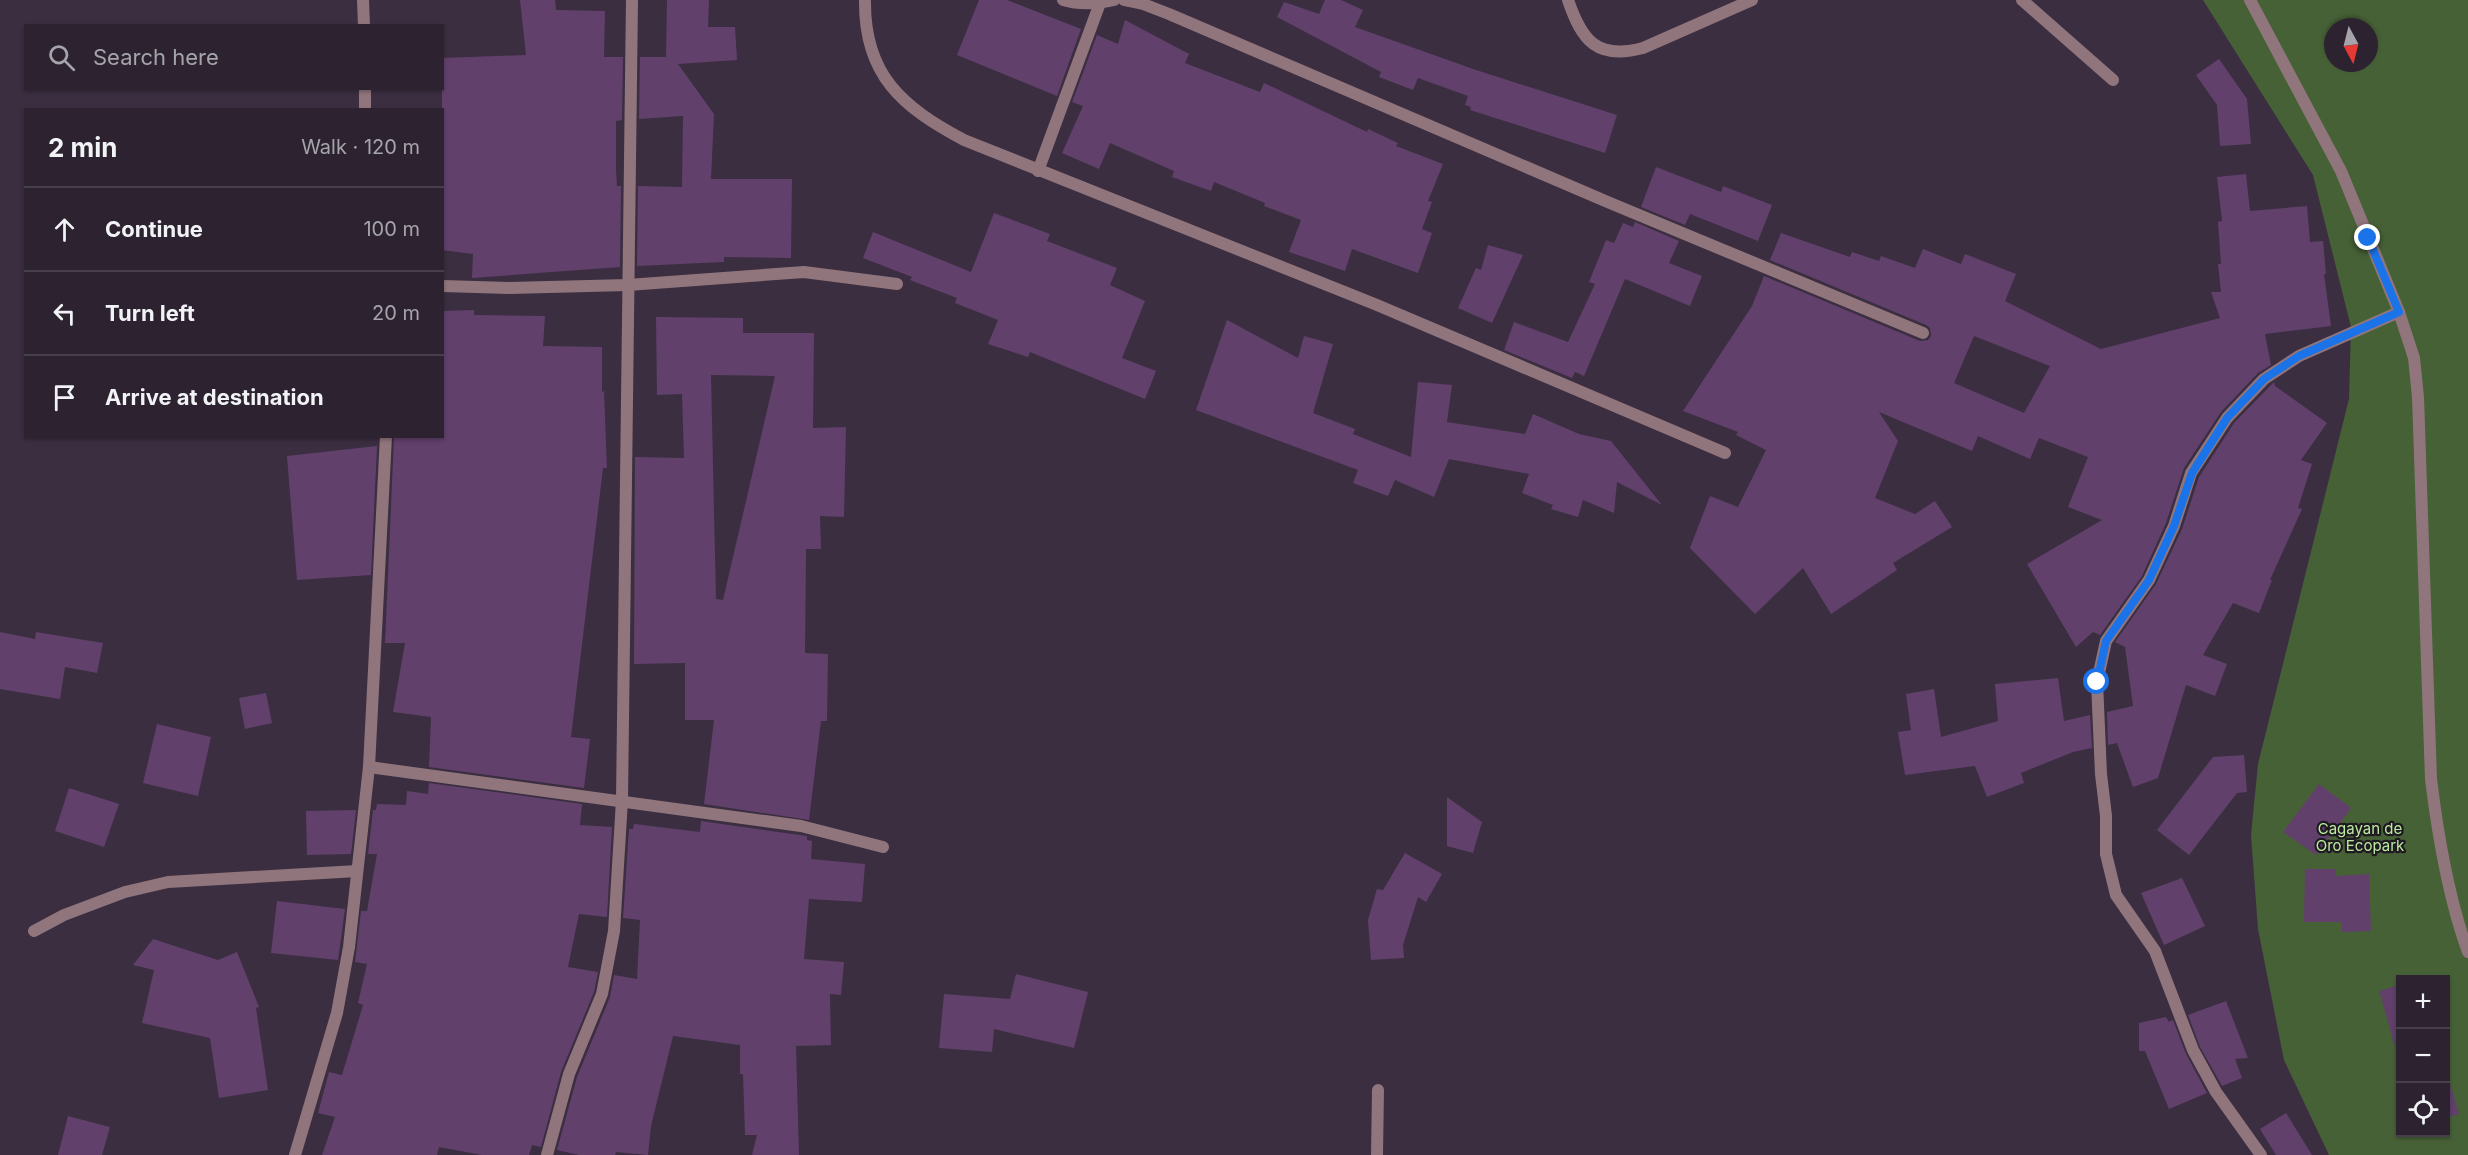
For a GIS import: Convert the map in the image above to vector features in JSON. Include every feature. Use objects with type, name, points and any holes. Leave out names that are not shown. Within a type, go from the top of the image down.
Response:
[{"type":"street","points":[[363,0],[364,24]]},
{"type":"street","points":[[547,1155],[569,1074],[602,994],[614,931],[622,800],[632,0]]},
{"type":"street","points":[[865,0],[865,25],[886,82],[932,122],[964,140],[1377,305],[1725,453]]},
{"type":"street","points":[[1063,0],[1075,4],[1114,0]]},
{"type":"street","points":[[1124,0],[1143,4],[1169,14],[1568,185],[1923,333]]},
{"type":"street","points":[[1568,0],[1576,25],[1594,46],[1612,52],[1626,52],[1642,48],[1752,0]]},
{"type":"street","points":[[2022,0],[2113,80]]},
{"type":"street","points":[[2250,0],[2341,171],[2399,312],[2414,358],[2418,397],[2431,779],[2442,849],[2468,952]]},
{"type":"street","points":[[1038,171],[1100,3]]},
{"type":"street","points":[[365,90],[365,108]]},
{"type":"street","points":[[444,285],[509,288],[628,285],[804,272],[897,284]]},
{"type":"street","points":[[2261,1155],[2216,1092],[2193,1050],[2155,951],[2116,895],[2106,854],[2106,816],[2101,774],[2097,682],[2106,641],[2149,580],[2174,526],[2192,473],[2227,418],[2264,379],[2299,356],[2399,312]]},
{"type":"street","points":[[295,1155],[337,1013],[349,947],[369,767],[386,438]]},
{"type":"street","points":[[369,767],[801,826],[883,848]]},
{"type":"street","points":[[34,931],[64,915],[126,892],[168,882],[357,871]]},
{"type":"street","points":[[1377,1155],[1378,1090]]},
{"type":"green space","name":"Cagayan de Oro Ecopark","points":[[2203,0],[2468,0],[2468,1155],[2329,1155],[2284,1060],[2258,929],[2251,835],[2258,764],[2349,399],[2351,327],[2313,175]]},
{"type":"building","points":[[520,0],[555,0],[556,10],[605,11],[604,57],[623,57],[622,120],[616,121],[617,186],[621,186],[620,267],[472,278],[473,254],[444,250],[442,90],[444,90],[444,58],[526,55]]},
{"type":"building","points":[[667,0],[709,0],[708,27],[735,27],[737,60],[678,64],[714,114],[711,179],[792,179],[791,258],[724,257],[724,262],[637,266],[638,186],[682,187],[683,116],[639,119],[640,57],[666,57]]},
{"type":"building","points":[[979,0],[1007,0],[1081,29],[1057,96],[957,55]]},
{"type":"building","points":[[1325,0],[1341,0],[1363,10],[1355,27],[1476,70],[1617,115],[1605,153],[1470,110],[1471,107],[1465,105],[1468,96],[1418,78],[1413,90],[1379,77],[1381,72],[1277,17],[1284,2],[1319,14]]},
{"type":"building","points":[[1125,20],[1189,54],[1185,63],[1260,92],[1264,83],[1367,132],[1368,129],[1398,143],[1396,146],[1443,164],[1428,201],[1432,202],[1422,229],[1432,233],[1418,273],[1352,249],[1345,271],[1289,252],[1301,220],[1264,206],[1265,203],[1214,182],[1211,191],[1172,177],[1174,171],[1110,143],[1099,169],[1062,153],[1083,106],[1072,102],[1097,35],[1118,44]]},
{"type":"building","points":[[2219,59],[2247,99],[2251,144],[2220,146],[2217,105],[2196,75]]},
{"type":"building","points":[[1656,167],[1721,192],[1723,186],[1772,205],[1758,241],[1690,214],[1685,225],[1641,207]]},
{"type":"building","points":[[2246,174],[2250,211],[2307,206],[2310,242],[2323,241],[2326,274],[2324,274],[2331,326],[2265,334],[2271,365],[2258,373],[2221,412],[2184,468],[2166,523],[2142,576],[2100,635],[2093,632],[2076,647],[2027,564],[2102,520],[2068,507],[2088,457],[2039,438],[2030,459],[1978,436],[1972,451],[1879,412],[1898,441],[1875,498],[1915,514],[1935,501],[1952,527],[1893,563],[1897,570],[1831,614],[1803,568],[1755,614],[1690,548],[1710,496],[1738,507],[1766,450],[1736,435],[1738,432],[1683,411],[1752,306],[1764,276],[1920,341],[1928,340],[1931,336],[1930,328],[1926,325],[1770,260],[1781,233],[1850,257],[1852,252],[1879,261],[1881,256],[1915,268],[1923,249],[1961,264],[1965,254],[2016,274],[2005,301],[2101,349],[2220,318],[2211,292],[2221,292],[2218,222],[2222,221],[2217,177]],"holes":[[[1974,336],[2050,366],[2024,413],[1954,383]]]},
{"type":"building","points":[[994,213],[1050,234],[1047,241],[1117,268],[1110,285],[1145,301],[1122,358],[1156,371],[1145,399],[1030,352],[1028,357],[988,344],[998,320],[955,303],[957,298],[910,280],[912,277],[863,258],[873,232],[971,272]]},
{"type":"building","points":[[1635,222],[1679,241],[1669,263],[1702,276],[1690,306],[1625,279],[1584,376],[1575,372],[1572,378],[1504,350],[1514,322],[1568,342],[1595,284],[1589,282],[1606,240],[1614,243],[1623,223],[1633,227]]},
{"type":"building","points":[[1488,245],[1523,255],[1492,323],[1458,308],[1476,268],[1481,270]]},
{"type":"building","points":[[474,310],[474,315],[545,316],[543,346],[602,347],[602,392],[604,391],[607,468],[603,468],[571,737],[590,739],[584,788],[429,767],[431,717],[393,712],[405,643],[385,643],[394,438],[444,438],[444,311]]},
{"type":"building","points":[[656,317],[743,318],[743,333],[814,333],[813,428],[846,427],[844,517],[820,516],[821,549],[806,549],[805,653],[828,654],[827,721],[821,721],[809,820],[704,804],[714,720],[685,720],[685,663],[634,664],[635,457],[684,458],[682,394],[657,395]],"holes":[[[711,375],[775,376],[723,600],[716,599]]]},
{"type":"building","points":[[1227,320],[1298,358],[1304,336],[1333,344],[1313,413],[1355,429],[1353,434],[1411,457],[1418,382],[1452,385],[1447,422],[1525,434],[1533,414],[1579,434],[1611,441],[1662,505],[1617,482],[1614,513],[1583,500],[1578,517],[1551,509],[1553,505],[1522,493],[1529,474],[1449,459],[1434,497],[1395,480],[1388,496],[1353,483],[1358,470],[1196,410]]},
{"type":"building","points":[[2274,382],[2275,386],[2327,423],[2301,460],[2312,464],[2298,508],[2302,509],[2270,580],[2272,580],[2259,613],[2233,603],[2203,655],[2227,664],[2215,696],[2186,685],[2158,778],[2133,787],[2117,743],[2108,745],[2107,712],[2133,706],[2125,647],[2115,642],[2156,584],[2182,529],[2199,477],[2234,423]]},
{"type":"building","points":[[377,446],[371,575],[297,580],[287,456]]},
{"type":"building","points":[[0,632],[35,639],[36,632],[103,643],[97,673],[65,667],[60,699],[0,689]]},
{"type":"building","points":[[2058,678],[2064,721],[2090,715],[2092,748],[2073,752],[2021,773],[2024,783],[1987,797],[1975,766],[1905,775],[1898,732],[1911,730],[1906,694],[1934,689],[1941,737],[1998,721],[1995,684]]},
{"type":"building","points":[[266,693],[272,723],[245,729],[239,698]]},
{"type":"building","points":[[157,724],[211,737],[198,796],[143,783]]},
{"type":"building","points":[[2244,755],[2247,792],[2237,793],[2189,855],[2157,830],[2213,757]]},
{"type":"building","points":[[429,783],[582,804],[580,825],[612,827],[607,917],[579,914],[568,967],[598,972],[594,992],[561,1072],[541,1147],[532,1145],[529,1155],[482,1155],[439,1147],[437,1155],[322,1155],[335,1117],[318,1113],[329,1072],[342,1075],[363,1005],[358,1003],[367,964],[355,962],[361,911],[367,911],[377,854],[368,854],[373,810],[376,810],[377,804],[406,805],[407,791],[428,794]]},
{"type":"building","points":[[2319,784],[2351,808],[2316,855],[2283,832]]},
{"type":"building","points":[[69,788],[119,804],[104,847],[55,831]]},
{"type":"building","points":[[1447,797],[1482,822],[1473,853],[1447,846]]},
{"type":"building","points":[[356,810],[351,854],[307,855],[306,811]]},
{"type":"building","points":[[701,821],[807,836],[807,840],[812,841],[811,859],[865,864],[862,902],[809,899],[804,959],[844,962],[841,995],[830,994],[831,1045],[796,1046],[799,1155],[752,1155],[757,1135],[745,1135],[740,1045],[673,1036],[651,1126],[648,1155],[616,1152],[615,1155],[579,1155],[557,1150],[577,1077],[610,997],[614,975],[637,979],[640,920],[623,918],[629,829],[633,829],[634,824],[700,832]]},
{"type":"building","points":[[1405,853],[1442,874],[1426,902],[1418,897],[1403,945],[1404,958],[1371,960],[1368,920],[1377,889],[1383,890]]},
{"type":"building","points":[[2305,869],[2336,869],[2336,876],[2369,874],[2371,931],[2342,932],[2342,922],[2304,922]]},
{"type":"building","points":[[2182,878],[2205,926],[2164,945],[2141,893]]},
{"type":"building","points":[[277,901],[345,909],[338,960],[271,953]]},
{"type":"building","points":[[153,939],[218,960],[237,952],[259,1007],[256,1008],[268,1090],[219,1098],[210,1038],[142,1023],[154,970],[133,965]]},
{"type":"building","points":[[1016,974],[1088,992],[1074,1048],[994,1029],[992,1052],[939,1048],[944,994],[1010,999]]},
{"type":"building","points":[[2396,986],[2396,1050],[2379,991]]},
{"type":"building","points":[[2226,1001],[2248,1058],[2235,1059],[2242,1078],[2222,1086],[2200,1047],[2188,1015]]},
{"type":"building","points":[[2166,1017],[2169,1022],[2173,1020],[2186,1054],[2207,1093],[2169,1109],[2145,1051],[2139,1051],[2139,1023]]},
{"type":"building","points":[[2450,1084],[2459,1114],[2450,1117]]},
{"type":"building","points":[[2286,1113],[2312,1155],[2276,1155],[2260,1129]]},
{"type":"building","points":[[68,1116],[110,1127],[102,1155],[58,1155]]},
{"type":"route","points":[[2097,682],[2106,641],[2149,580],[2174,526],[2192,473],[2227,418],[2264,379],[2299,356],[2399,312],[2368,238]]}]
